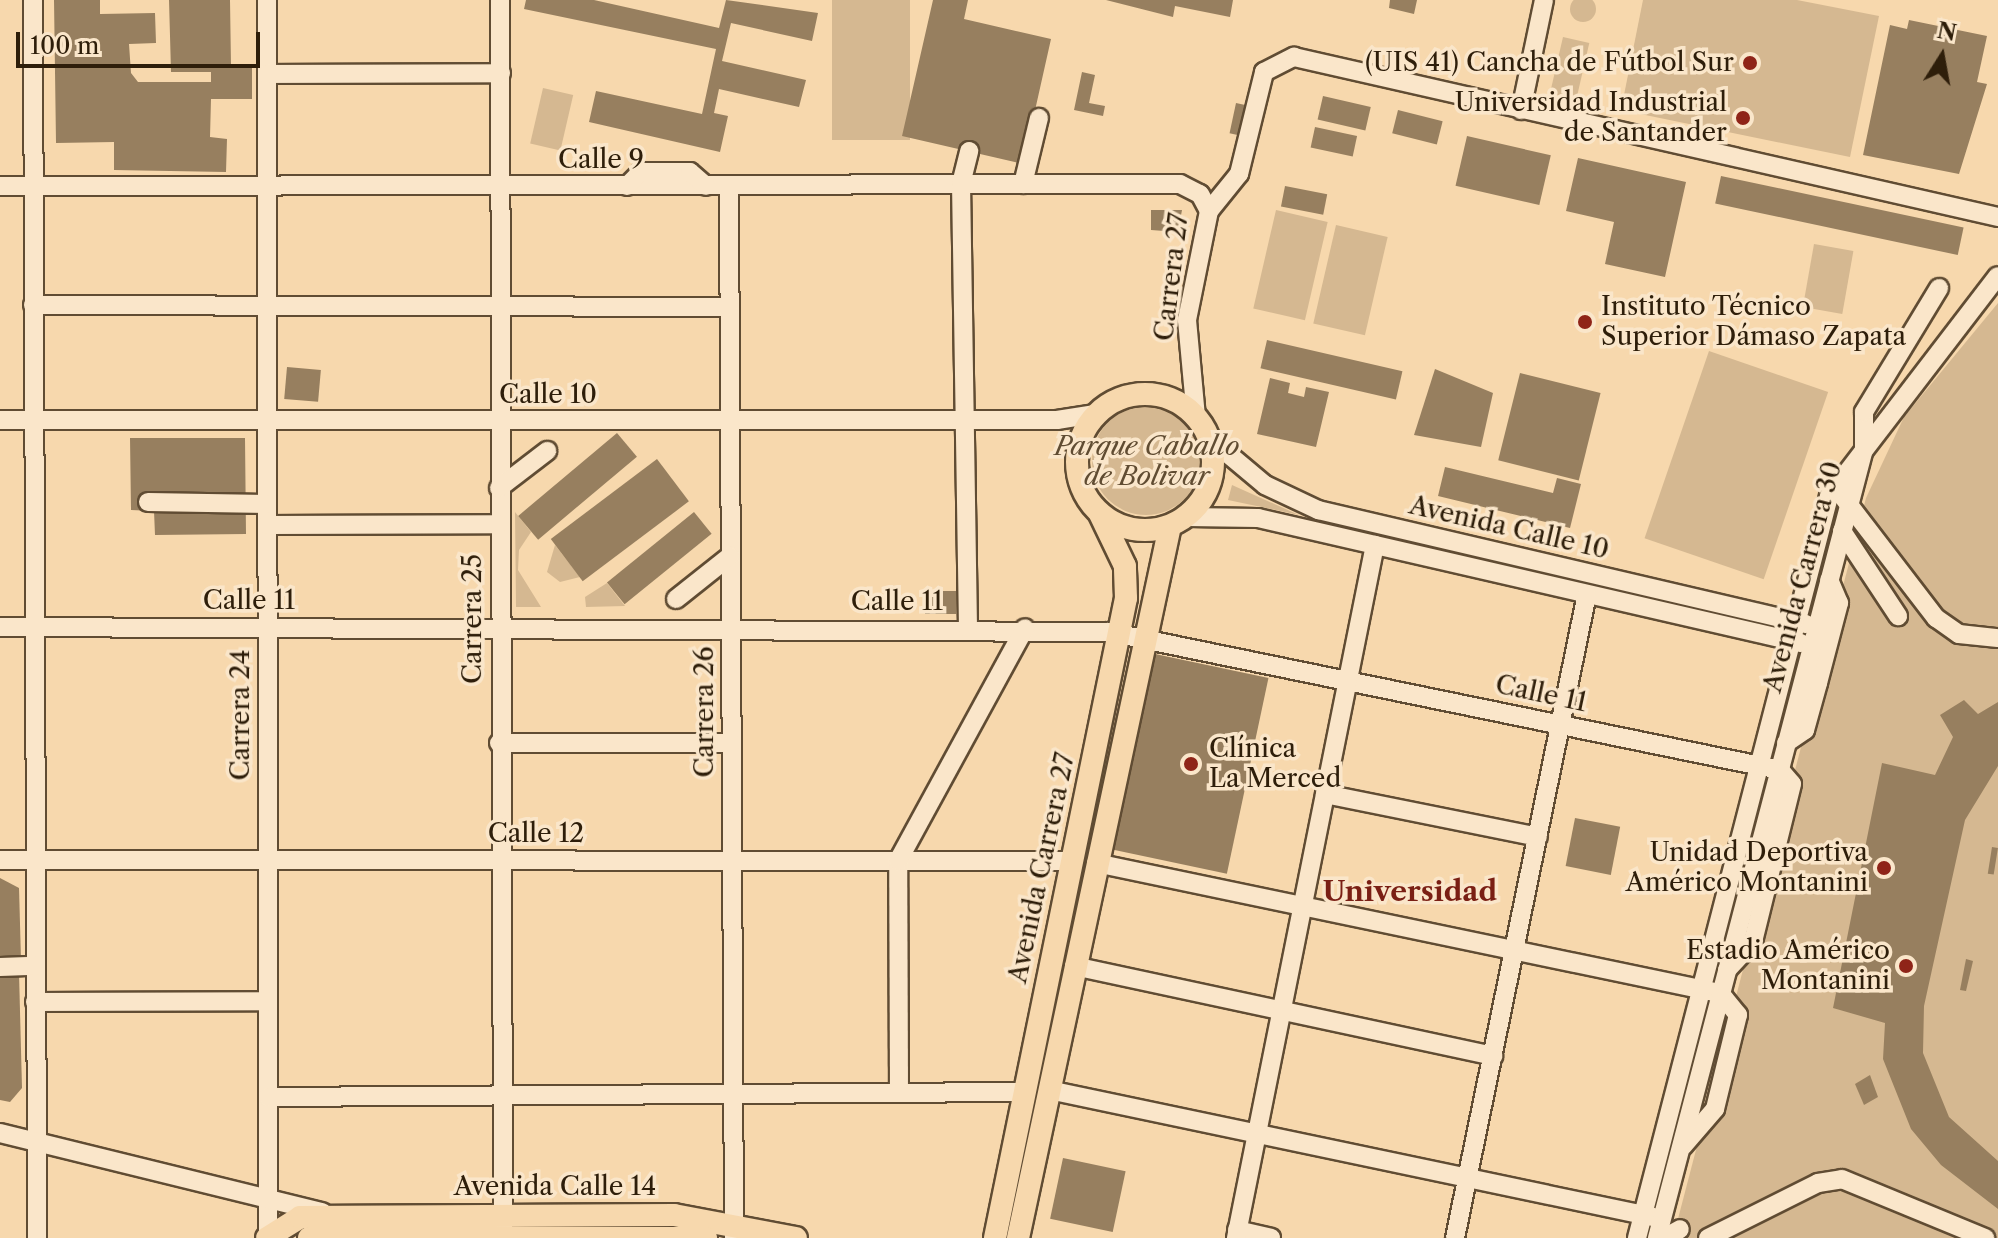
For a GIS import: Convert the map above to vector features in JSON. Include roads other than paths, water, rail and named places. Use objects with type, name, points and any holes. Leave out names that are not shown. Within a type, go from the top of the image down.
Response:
[{"type":"main road","points":[[1147,394],[1196,417],[1209,438],[1212,481],[1179,522],[1133,530],[1100,514],[1076,464],[1096,414],[1147,394]]},
{"type":"main road","name":"Avenida Carrera 27","points":[[995,1238],[1119,634],[1125,566],[1100,514]]},
{"type":"main road","name":"Avenida Carrera 27","points":[[1018,1238],[1142,639],[1179,522]]},
{"type":"main road","name":"Avenida Calle 14","points":[[311,1230],[336,1216],[503,1230],[674,1215],[734,1231],[796,1238]]},
{"type":"main road","points":[[268,1238],[293,1217],[311,1230]]},
{"type":"main road","name":"Avenida Calle 14","points":[[311,1230],[503,1230],[706,1238]]},
{"type":"street","points":[[33,0],[37,1238]]},
{"type":"street","name":"Carrera 24","points":[[267,0],[268,1238]]},
{"type":"street","name":"Carrera 25","points":[[500,0],[498,627],[503,1230]]},
{"type":"street","points":[[1521,110],[1544,0]]},
{"type":"street","points":[[1209,211],[1239,174],[1264,72],[1294,57],[1998,217]]},
{"type":"street","points":[[267,74],[501,73]]},
{"type":"street","points":[[1023,184],[1039,118]]},
{"type":"street","points":[[968,628],[961,184],[969,151]]},
{"type":"street","name":"Calle 9","points":[[0,186],[1168,183],[1200,194]]},
{"type":"street","name":"Carrera 26","points":[[729,185],[734,1231]]},
{"type":"street","name":"Carrera 27","points":[[1196,417],[1187,320],[1209,211],[1200,194]]},
{"type":"street","points":[[1864,449],[1995,283]]},
{"type":"street","points":[[1864,449],[1864,412],[1939,288]]},
{"type":"street","points":[[33,305],[729,307]]},
{"type":"street","name":"Calle 10","points":[[0,420],[965,420],[1096,414]]},
{"type":"street","name":"Avenida Calle 10","points":[[1209,438],[1265,485],[1318,510],[1817,626]]},
{"type":"street","name":"Avenida Carrera 30","points":[[1657,1238],[1669,1229],[1680,1149],[1760,765],[1829,496],[1864,449]]},
{"type":"street","name":"Avenida Carrera 30","points":[[1637,1238],[1712,992],[1727,970],[1864,449]]},
{"type":"street","points":[[499,488],[547,451]]},
{"type":"street","points":[[1829,496],[1850,501],[1936,618],[1959,634],[1998,638]]},
{"type":"street","points":[[148,502],[267,504]]},
{"type":"street","name":"Avenida Calle 10","points":[[1179,522],[1239,514],[1812,646]]},
{"type":"street","points":[[267,525],[499,524]]},
{"type":"street","points":[[1842,531],[1898,616]]},
{"type":"street","points":[[1271,1238],[1236,1234],[1375,545]]},
{"type":"street","points":[[676,599],[730,556]]},
{"type":"street","points":[[1786,743],[1805,730],[1818,683],[1839,603],[1829,580]]},
{"type":"street","points":[[1455,1238],[1587,594]]},
{"type":"street","name":"Calle 11","points":[[0,627],[1025,628],[1119,634],[1780,770]]},
{"type":"street","points":[[899,1093],[898,861],[1025,628]]},
{"type":"street","points":[[499,743],[732,743]]},
{"type":"street","points":[[1325,794],[1538,837]]},
{"type":"street","name":"Calle 12","points":[[0,860],[1072,861]]},
{"type":"street","points":[[1096,863],[1712,992]]},
{"type":"street","points":[[0,967],[35,966]]},
{"type":"street","points":[[1074,966],[1493,1056]]},
{"type":"street","points":[[35,1002],[268,1001]]},
{"type":"street","points":[[1049,1090],[1643,1215],[1669,1229]]},
{"type":"street","points":[[268,1097],[1024,1092]]},
{"type":"street","points":[[0,1133],[336,1216]]},
{"type":"street","points":[[1708,1238],[1818,1183],[1842,1179],[1985,1238]]},
{"type":"place","name":"(UIS 41) Cancha de Fútbol Sur","points":[[1750,63]]},
{"type":"place","name":"Universidad Industrial de Santander","points":[[1743,118]]},
{"type":"place","name":"Instituto Técnico Superior Dámaso Zapata","points":[[1585,322]]},
{"type":"place","name":"Clínica La Merced","points":[[1191,764]]},
{"type":"place","name":"Unidad Deportiva Américo Montanini","points":[[1884,868]]},
{"type":"place","name":"Estadio Américo Montanini","points":[[1906,966]]},
{"type":"district","name":"Universidad","points":[[1410,891]]},
{"type":"park label","name":"Parque Caballo de Bolivar","points":[[1147,462]]}]
